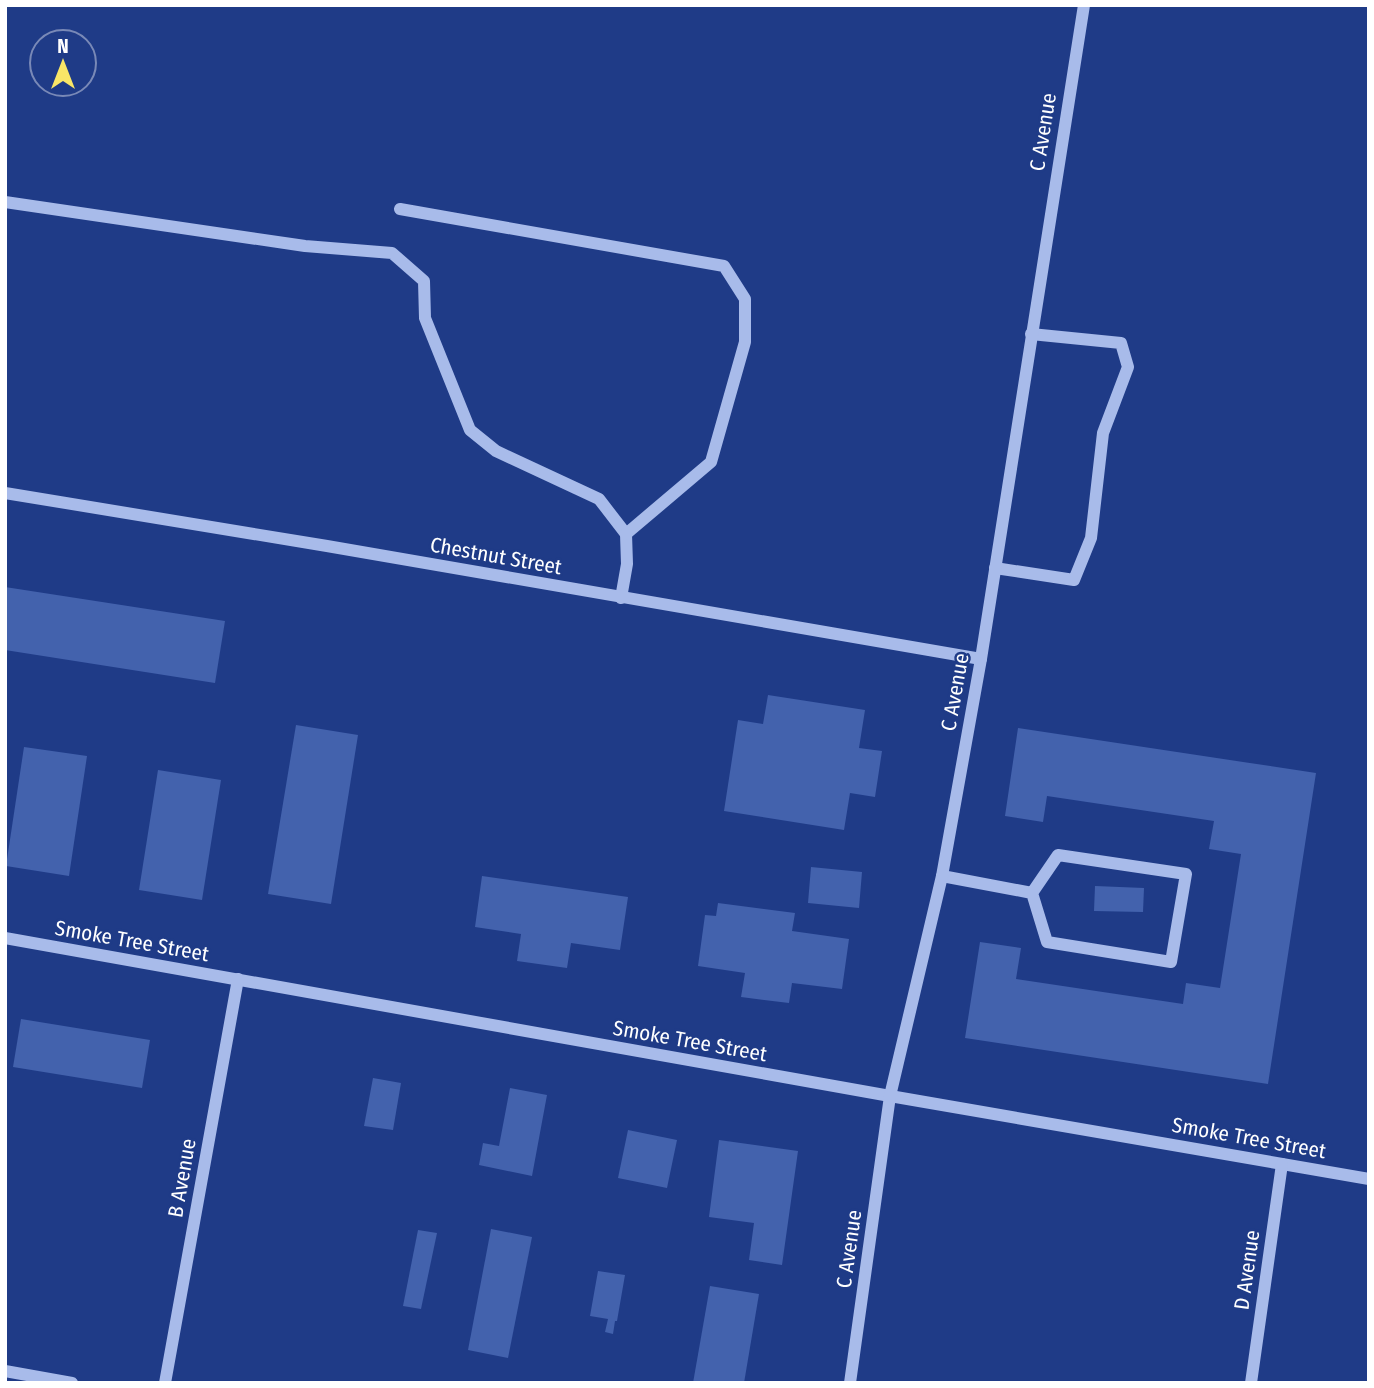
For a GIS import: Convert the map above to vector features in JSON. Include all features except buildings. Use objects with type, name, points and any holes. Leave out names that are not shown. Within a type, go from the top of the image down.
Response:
[{"type":"street","name":"C Avenue","points":[[850,1383],[890,1096],[942,876],[981,659],[1084,5]]},
{"type":"street","points":[[5,202],[306,246],[392,253],[424,281],[425,318],[470,430],[496,451],[599,499],[626,534],[627,564],[621,598]]},
{"type":"street","points":[[400,209],[724,267],[745,299],[745,342],[711,462],[626,534]]},
{"type":"street","points":[[995,568],[1074,580],[1091,538],[1103,433],[1128,367],[1121,343],[1031,334]]},
{"type":"street","name":"Chestnut Street","points":[[5,493],[981,659]]},
{"type":"street","points":[[1058,855],[1186,874],[1171,962],[1047,942],[1032,892],[1058,855]]},
{"type":"street","points":[[942,876],[1032,892]]},
{"type":"street","name":"Smoke Tree Street","points":[[5,937],[1369,1179]]},
{"type":"street","name":"B Avenue","points":[[165,1383],[238,979]]},
{"type":"street","name":"D Avenue","points":[[1251,1383],[1282,1164]]},
{"type":"street","points":[[5,1371],[72,1383]]}]
